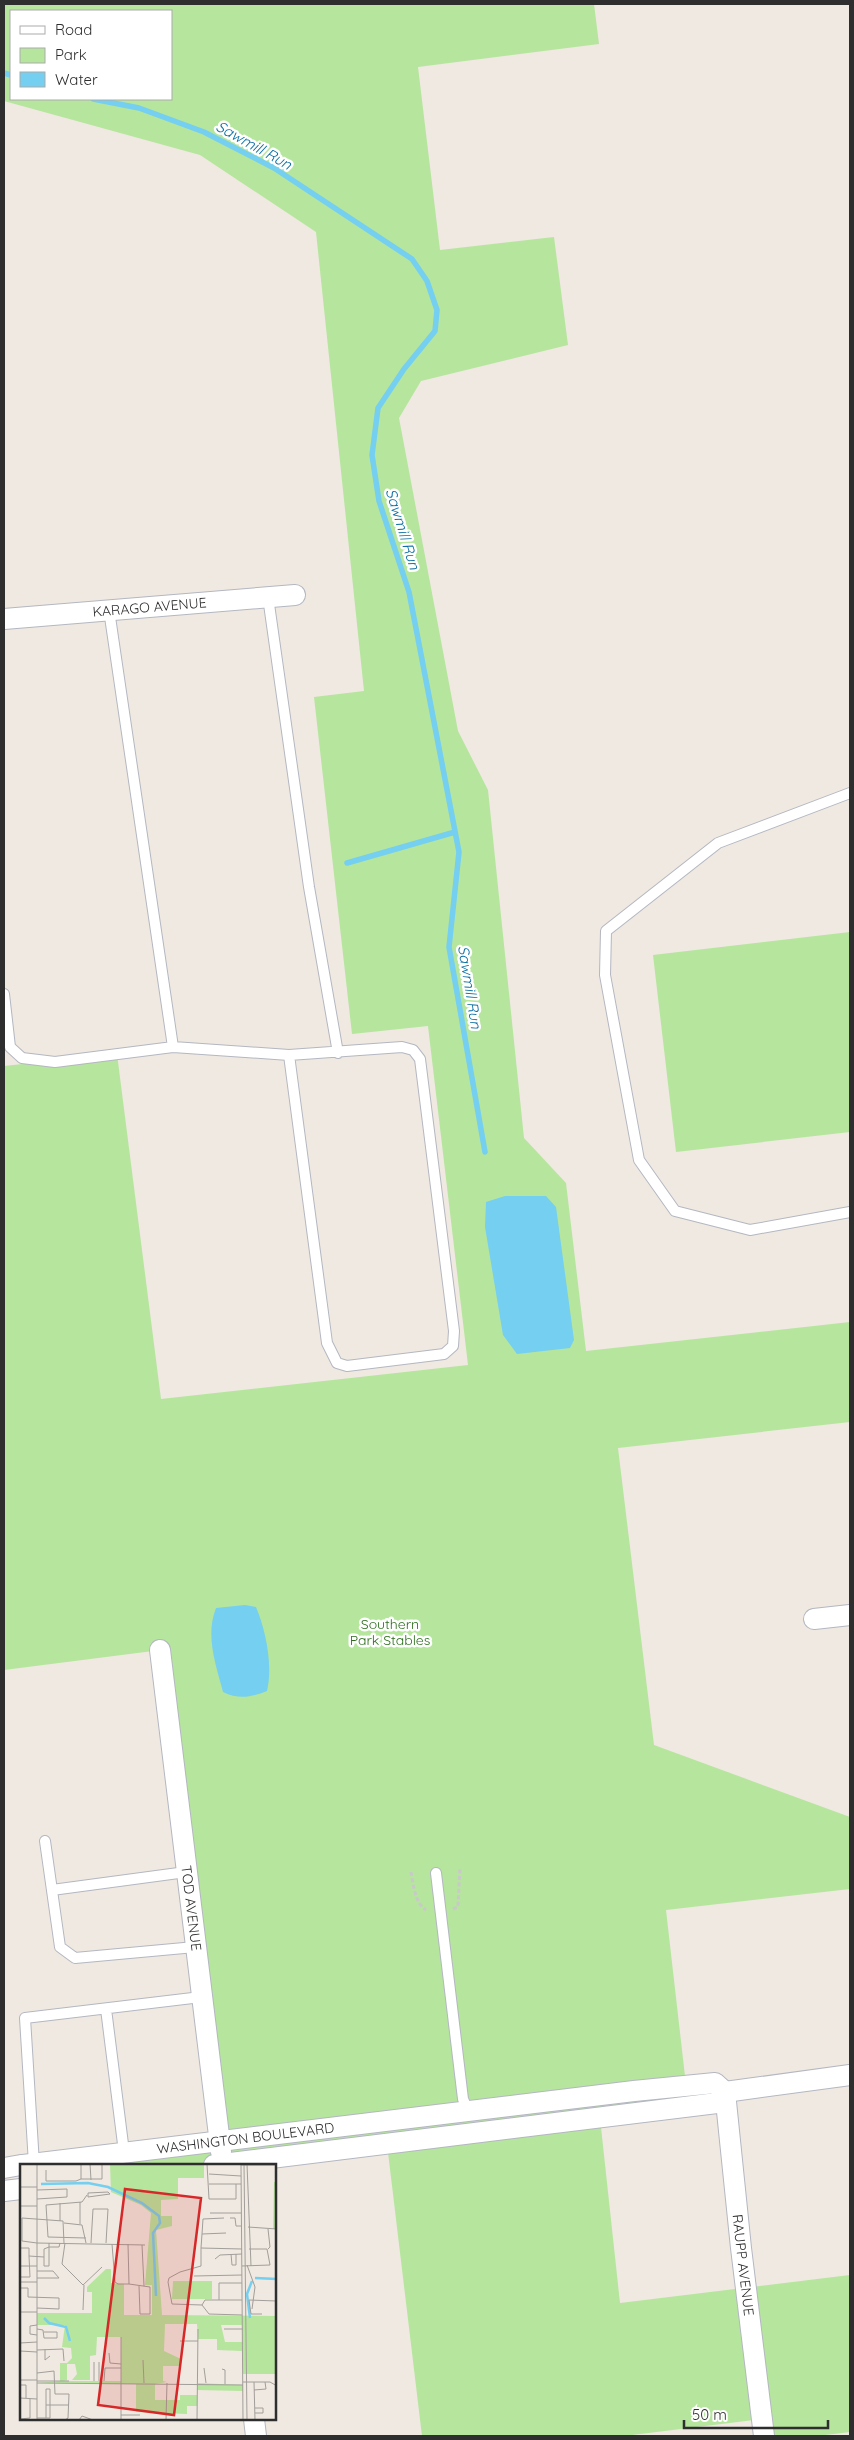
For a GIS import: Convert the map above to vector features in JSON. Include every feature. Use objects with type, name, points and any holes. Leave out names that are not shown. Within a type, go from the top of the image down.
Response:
[{"type":"street","name":"KARAGO AVENUE","points":[[4,619],[295,595]]},
{"type":"street","points":[[814,1620],[850,1615]]},
{"type":"street","name":"TOD AVENUE","points":[[160,1650],[220,2164]]},
{"type":"street","name":"WASHINGTON BOULEVARD","points":[[228,2164],[717,2104],[725,2092],[850,2075]]},
{"type":"street","name":"WASHINGTON BOULEVARD","points":[[34,2164],[218,2140],[634,2091],[715,2083],[725,2092]]},
{"type":"street","name":"RAUPP AVENUE","points":[[725,2092],[741,2248],[764,2436]]},
{"type":"street","points":[[468,2111],[471,2134]]},
{"type":"street","name":"WASHINGTON BOULEVARD","points":[[4,2168],[20,2166]]},
{"type":"street","points":[[4,2191],[20,2189]]},
{"type":"street","points":[[254,2420],[256,2436]]},
{"type":"lane","points":[[268,597],[309,887],[338,1053]]},
{"type":"lane","points":[[109,610],[173,1047]]},
{"type":"lane","points":[[850,793],[718,843],[606,931],[605,975],[639,1160],[675,1211],[750,1230],[850,1212]]},
{"type":"lane","points":[[4,994],[10,1047],[22,1058],[54,1062],[173,1047],[289,1055],[402,1047],[413,1050],[420,1059],[454,1331],[453,1346],[444,1354],[347,1366],[337,1363],[327,1343],[289,1055]]},
{"type":"lane","points":[[45,1841],[60,1947],[75,1958],[195,1947]]},
{"type":"lane","points":[[52,1890],[186,1872]]},
{"type":"lane","points":[[436,1873],[463,2099],[468,2111]]},
{"type":"lane","points":[[26,2164],[25,2018],[202,1998]]},
{"type":"lane","points":[[106,2009],[124,2152]]},
{"type":"green space","name":"Southern Park Stables","points":[[4,4],[594,4],[599,44],[418,67],[440,250],[554,237],[568,345],[421,381],[399,418],[458,731],[488,790],[524,1138],[566,1183],[586,1351],[850,1322],[850,1422],[618,1448],[654,1745],[850,1817],[850,1889],[666,1910],[686,2085],[725,2092],[600,2118],[620,2303],[850,2275],[850,2432],[817,2436],[764,2436],[762,2419],[624,2436],[422,2436],[387,2144],[222,2164],[31,2164],[218,2140],[153,1651],[4,1670],[4,1066],[117,1054],[161,1399],[468,1365],[428,1026],[352,1034],[314,697],[364,691],[316,232],[200,155],[4,101]]},
{"type":"green space","points":[[850,932],[850,1132],[676,1152],[653,955]]},
{"type":"water","points":[[505,1196],[546,1196],[556,1207],[574,1340],[570,1348],[517,1354],[503,1335],[485,1227],[486,1202]]},
{"type":"water","points":[[245,1605],[256,1607],[263,1627],[268,1648],[269,1681],[267,1691],[256,1695],[240,1697],[223,1692],[215,1661],[211,1629],[216,1608]]},
{"type":"waterway","name":"Sawmill Run","points":[[4,73],[10,75]]},
{"type":"waterway","name":"Sawmill Run","points":[[98,100],[139,108],[204,132],[274,168],[412,259],[427,281],[437,310],[435,331],[404,369],[378,408],[372,455],[379,501],[409,592],[459,852],[449,947],[485,1152]]},
{"type":"waterway","points":[[347,863],[455,832]]}]
